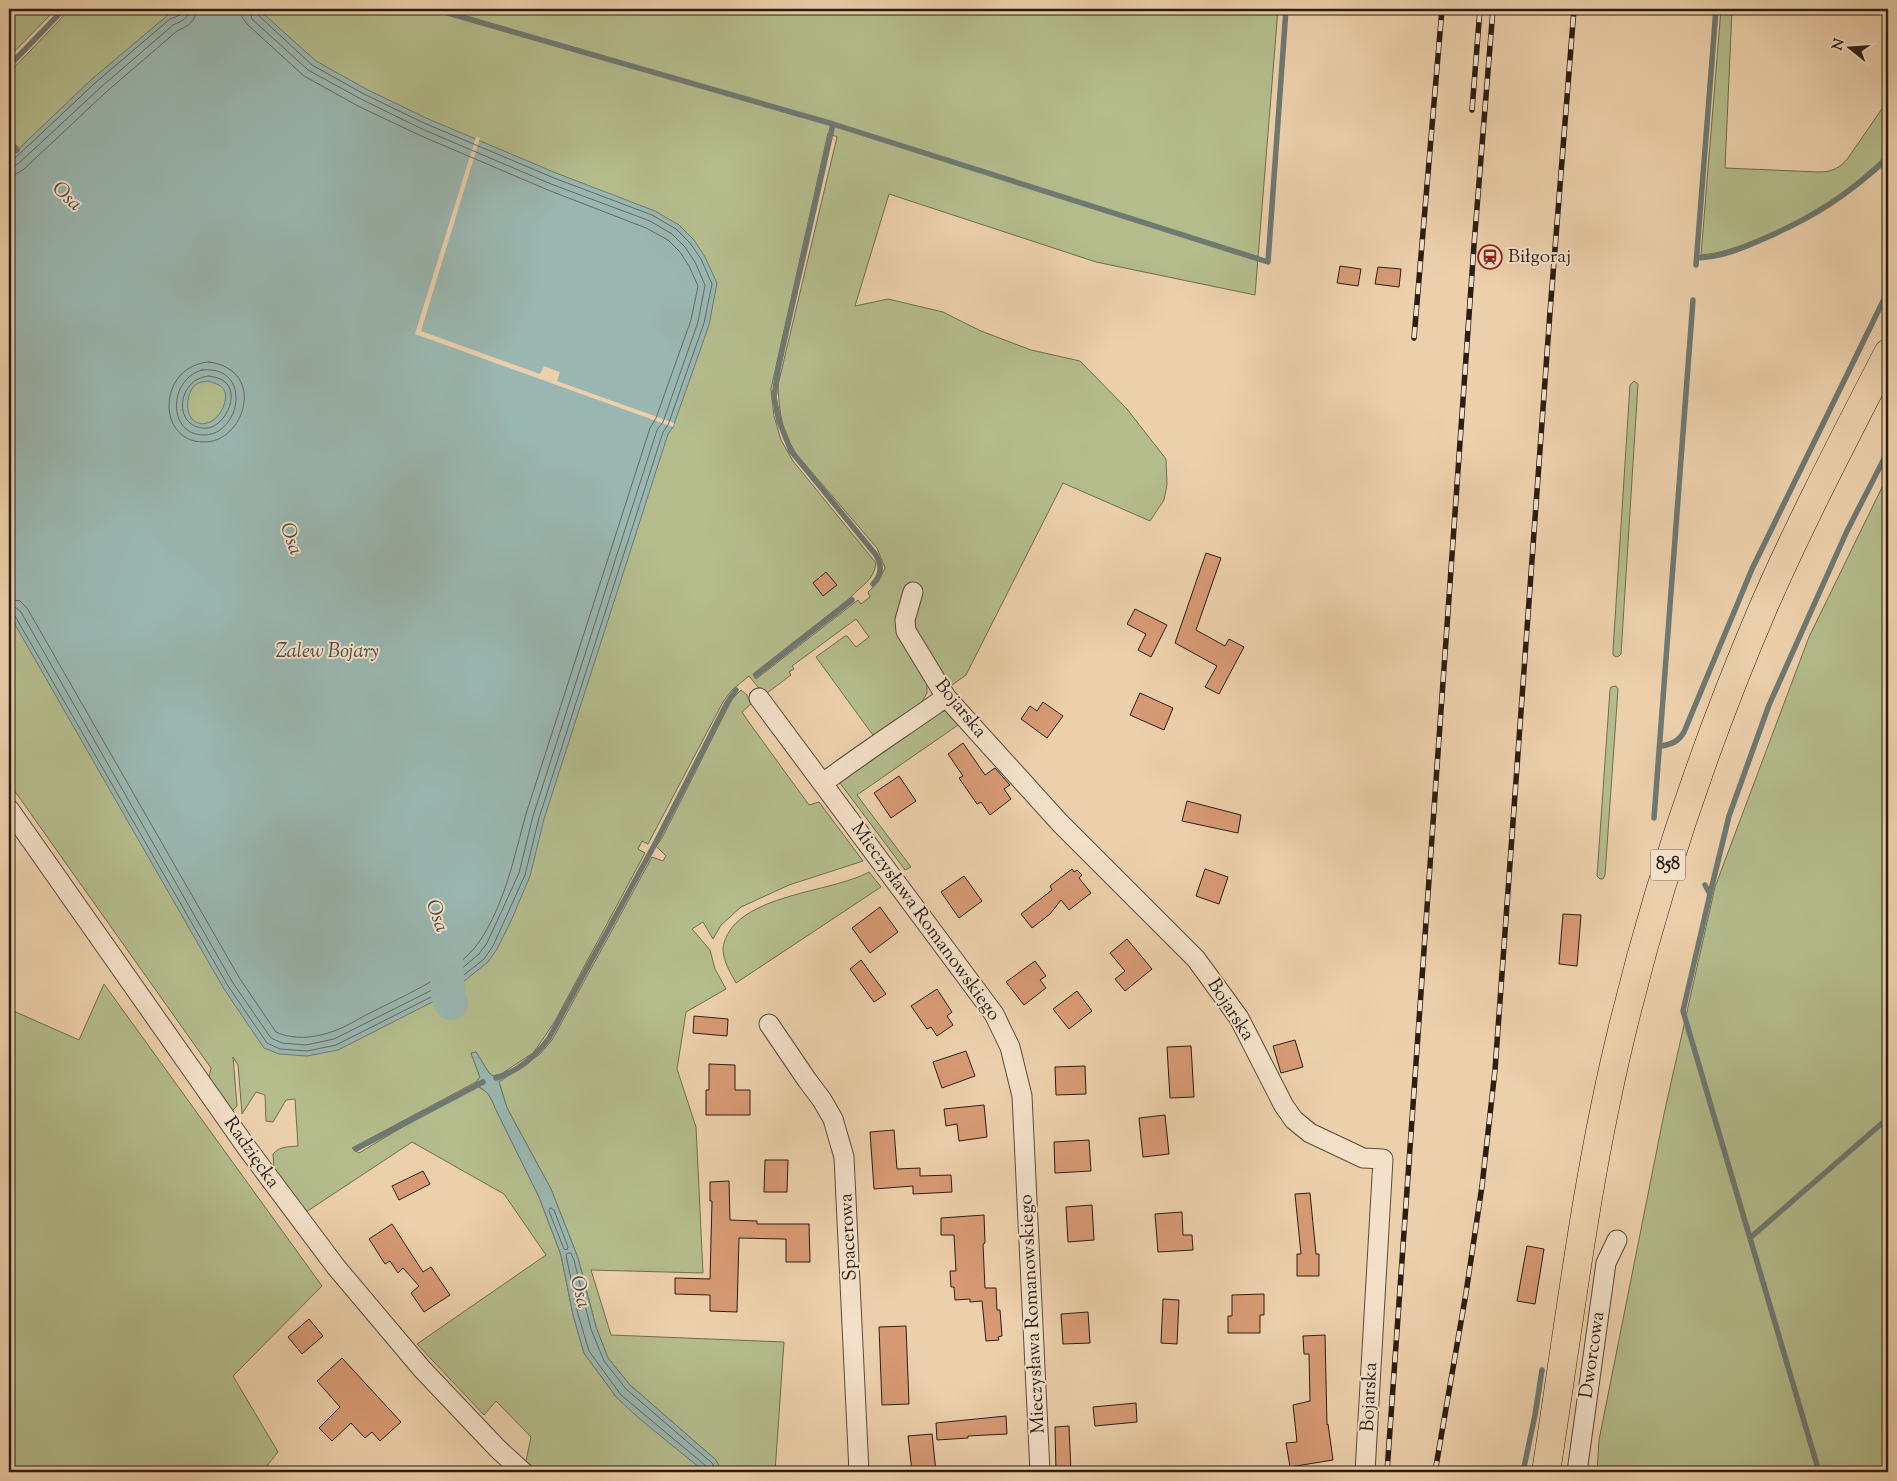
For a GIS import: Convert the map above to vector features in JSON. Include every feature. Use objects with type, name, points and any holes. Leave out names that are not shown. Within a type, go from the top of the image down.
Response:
[{"type":"main road","name":"858","points":[[1546,1472],[1579,1246],[1600,1128],[1625,1018],[1661,887],[1680,825],[1715,728],[1764,606],[1809,507],[1888,353]]},
{"type":"street","name":"Bojarska","points":[[913,592],[905,620],[906,631],[946,697],[1060,823],[1196,959],[1239,1018],[1284,1106],[1294,1120],[1310,1133],[1363,1158],[1383,1159],[1365,1472]]},
{"type":"street","points":[[823,783],[860,754],[909,724],[946,697]]},
{"type":"street","name":"Mieczysława Romanowskiego","points":[[759,698],[994,1014],[1004,1033],[1016,1065],[1022,1096],[1040,1472]]},
{"type":"street","name":"Radzięcka","points":[[9,809],[247,1148],[336,1268],[422,1369],[498,1449],[523,1472]]},
{"type":"street","name":"Spacerowa","points":[[769,1024],[833,1119],[844,1157],[859,1472]]},
{"type":"street","name":"Dworcowa","points":[[1577,1472],[1606,1263],[1617,1240]]},
{"type":"green space","points":[[9,9],[56,9],[9,57]]},
{"type":"green space","points":[[70,9],[1278,9],[1255,295],[1096,262],[889,194],[855,306],[888,299],[943,312],[981,331],[1031,350],[1080,361],[1127,409],[1166,459],[1167,485],[1164,500],[1150,521],[1063,483],[966,675],[948,688],[912,631],[910,616],[920,591],[911,587],[900,610],[899,625],[905,641],[927,678],[927,693],[916,712],[875,738],[816,657],[845,636],[856,647],[869,637],[856,619],[792,666],[794,669],[789,672],[791,675],[767,693],[758,687],[749,676],[732,690],[723,702],[648,844],[642,841],[638,849],[645,853],[555,1021],[533,1053],[501,1074],[493,1076],[489,1073],[476,1052],[471,1053],[480,1077],[476,1082],[352,1148],[359,1153],[477,1086],[488,1093],[539,1197],[561,1255],[573,1315],[584,1353],[617,1398],[705,1472],[538,1472],[526,1461],[531,1437],[496,1401],[484,1415],[417,1344],[546,1255],[504,1194],[412,1142],[306,1212],[274,1169],[273,1154],[276,1151],[284,1147],[298,1146],[295,1099],[286,1100],[273,1122],[266,1121],[265,1095],[256,1092],[242,1114],[238,1065],[233,1057],[237,1106],[232,1111],[209,1078],[211,1068],[9,783],[9,73]],"holes":[[[828,133],[837,137],[778,385],[779,405],[782,422],[797,455],[877,548],[885,568],[878,582],[868,592],[870,597],[861,604],[858,600],[756,679],[753,674],[850,598],[866,583],[870,579],[876,563],[793,461],[781,440],[774,416],[771,389]]]},
{"type":"green space","points":[[1721,9],[1732,9],[1725,168],[1819,172],[1835,169],[1848,158],[1888,100],[1888,153],[1842,193],[1808,215],[1753,241],[1722,252],[1701,255]]},
{"type":"green space","points":[[1634,381],[1638,384],[1621,654],[1616,657],[1613,655],[1613,651],[1630,385]]},
{"type":"green space","points":[[1888,475],[1888,1472],[1597,1472],[1599,1440],[1664,1114],[1715,887],[1809,637]]},
{"type":"green space","points":[[1616,686],[1618,689],[1605,875],[1603,879],[1600,879],[1597,876],[1610,690],[1611,687]]},
{"type":"green space","points":[[741,690],[747,695],[751,704],[742,712],[748,721],[809,805],[819,802],[863,861],[789,885],[741,907],[721,925],[713,939],[703,922],[692,929],[710,950],[715,969],[726,989],[686,1012],[677,1069],[696,1127],[703,1273],[591,1270],[611,1335],[784,1342],[775,1472],[722,1472],[716,1460],[630,1385],[608,1358],[596,1327],[578,1258],[551,1189],[507,1108],[499,1082],[540,1054],[552,1040],[652,857],[663,861],[666,856],[656,846],[662,838],[732,699]]},
{"type":"green space","points":[[948,710],[961,723],[857,795],[911,867],[905,870],[840,783],[937,713]]},
{"type":"green space","points":[[869,872],[881,887],[736,983],[726,964],[723,948],[733,927],[747,914],[787,897],[852,879]]},
{"type":"green space","points":[[104,984],[322,1286],[233,1376],[278,1452],[262,1472],[9,1472],[9,1009],[79,1040]]},
{"type":"water","name":"Zalew Bojary","points":[[183,9],[258,9],[316,61],[366,89],[426,118],[556,173],[655,211],[679,225],[694,240],[705,257],[717,283],[709,325],[673,427],[668,434],[544,819],[530,876],[497,949],[488,962],[448,994],[338,1050],[307,1056],[279,1054],[264,1048],[224,989],[9,614],[9,158],[92,79],[168,15]],"holes":[[[208,381],[221,386],[225,391],[224,405],[215,418],[202,424],[192,419],[188,412],[190,393],[194,386],[201,382]]]},
{"type":"water","points":[[476,1052],[489,1073],[493,1076],[501,1074],[502,1078],[499,1082],[507,1108],[551,1189],[578,1258],[596,1327],[608,1358],[630,1385],[716,1460],[722,1472],[705,1472],[641,1420],[617,1398],[584,1353],[573,1315],[561,1255],[539,1197],[492,1101],[486,1092],[477,1086],[476,1082],[480,1077],[471,1053]]},
{"type":"pier","points":[[476,137],[480,138],[421,331],[540,374],[544,366],[560,372],[557,381],[674,423],[673,427],[415,334]]},
{"type":"building","points":[[1340,266],[1361,269],[1358,286],[1337,283]]},
{"type":"building","points":[[1378,267],[1401,269],[1399,287],[1375,284]]},
{"type":"building","points":[[1206,553],[1221,558],[1196,630],[1225,646],[1229,639],[1244,647],[1219,694],[1205,687],[1217,666],[1175,643]]},
{"type":"building","points":[[826,572],[837,585],[823,596],[813,583]]},
{"type":"building","points":[[1135,609],[1167,625],[1151,657],[1138,650],[1146,634],[1127,624]]},
{"type":"building","points":[[1140,693],[1173,708],[1164,730],[1130,715]]},
{"type":"building","points":[[1043,702],[1063,716],[1047,738],[1021,719],[1030,706],[1037,711]]},
{"type":"building","points":[[963,743],[985,775],[995,768],[1010,785],[1004,789],[1011,799],[990,815],[981,802],[977,804],[959,778],[963,776],[948,754]]},
{"type":"building","points":[[899,776],[916,801],[891,818],[874,793]]},
{"type":"building","points":[[1187,801],[1241,815],[1238,833],[1182,821]]},
{"type":"building","points":[[1072,869],[1074,872],[1077,870],[1082,875],[1079,878],[1091,893],[1069,910],[1061,900],[1050,914],[1032,928],[1021,914],[1052,890],[1050,886]]},
{"type":"building","points":[[1205,869],[1228,877],[1219,904],[1196,896]]},
{"type":"building","points":[[964,876],[982,901],[959,918],[941,892]]},
{"type":"building","points":[[880,907],[898,932],[870,953],[852,928]]},
{"type":"building","points":[[1563,914],[1581,915],[1577,966],[1559,964]]},
{"type":"building","points":[[1127,939],[1152,969],[1125,991],[1115,979],[1125,971],[1110,953]]},
{"type":"building","points":[[861,960],[886,994],[874,1002],[850,969]]},
{"type":"building","points":[[1035,961],[1046,976],[1040,980],[1046,988],[1024,1005],[1006,982]]},
{"type":"building","points":[[937,989],[952,1012],[947,1016],[953,1025],[937,1036],[931,1027],[927,1029],[911,1006]]},
{"type":"building","points":[[1077,991],[1092,1011],[1069,1029],[1053,1009]]},
{"type":"building","points":[[694,1016],[728,1019],[727,1036],[693,1033]]},
{"type":"building","points":[[1295,1040],[1303,1067],[1281,1073],[1273,1046]]},
{"type":"building","points":[[1191,1046],[1194,1097],[1170,1098],[1167,1047]]},
{"type":"building","points":[[966,1051],[975,1076],[942,1088],[933,1062]]},
{"type":"building","points":[[709,1064],[735,1065],[735,1090],[750,1090],[750,1115],[706,1115],[706,1090],[709,1090]]},
{"type":"building","points":[[1085,1066],[1086,1094],[1056,1095],[1055,1067]]},
{"type":"building","points":[[984,1105],[987,1137],[959,1141],[957,1124],[946,1126],[944,1109]]},
{"type":"building","points":[[1165,1115],[1169,1154],[1143,1157],[1139,1118]]},
{"type":"building","points":[[894,1130],[897,1169],[920,1168],[920,1176],[951,1175],[952,1192],[913,1194],[913,1186],[874,1189],[870,1132]]},
{"type":"building","points":[[1089,1140],[1091,1171],[1055,1173],[1054,1142]]},
{"type":"building","points":[[765,1160],[788,1160],[787,1192],[764,1192]]},
{"type":"building","points":[[423,1171],[430,1184],[399,1200],[392,1186]]},
{"type":"building","points":[[729,1181],[730,1220],[757,1221],[757,1224],[809,1224],[810,1262],[786,1262],[786,1239],[739,1238],[737,1312],[710,1311],[710,1295],[675,1294],[675,1278],[710,1279],[712,1201],[710,1201],[710,1182]]},
{"type":"building","points":[[1310,1193],[1316,1254],[1319,1254],[1319,1276],[1297,1276],[1297,1254],[1301,1254],[1295,1194]]},
{"type":"building","points":[[1092,1205],[1094,1240],[1068,1242],[1066,1207]]},
{"type":"building","points":[[1182,1212],[1183,1235],[1192,1235],[1193,1250],[1158,1252],[1155,1214]]},
{"type":"building","points":[[984,1215],[985,1288],[996,1288],[997,1310],[1000,1310],[1002,1336],[998,1337],[999,1340],[986,1341],[982,1301],[970,1302],[970,1299],[955,1300],[954,1287],[951,1287],[950,1271],[956,1271],[954,1235],[941,1235],[941,1218]]},
{"type":"building","points":[[392,1224],[423,1272],[431,1267],[450,1295],[424,1312],[411,1293],[419,1286],[403,1268],[398,1273],[390,1261],[385,1264],[369,1239]]},
{"type":"building","points":[[1527,1246],[1544,1249],[1535,1304],[1517,1301]]},
{"type":"building","points":[[1264,1294],[1264,1315],[1260,1315],[1260,1333],[1228,1333],[1228,1316],[1232,1316],[1232,1295]]},
{"type":"building","points":[[1163,1299],[1179,1300],[1177,1344],[1161,1343]]},
{"type":"building","points":[[1088,1312],[1090,1343],[1063,1344],[1061,1314]]},
{"type":"building","points":[[309,1319],[323,1336],[302,1354],[288,1337]]},
{"type":"building","points":[[906,1326],[909,1404],[882,1405],[879,1327]]},
{"type":"building","points":[[1325,1335],[1327,1425],[1333,1460],[1290,1467],[1286,1443],[1297,1442],[1293,1405],[1310,1401],[1309,1354],[1304,1354],[1303,1336]]},
{"type":"building","points":[[342,1358],[401,1422],[380,1441],[372,1432],[365,1438],[351,1423],[332,1441],[319,1428],[340,1407],[317,1381]]},
{"type":"building","points":[[1136,1403],[1137,1422],[1095,1426],[1093,1407]]},
{"type":"building","points":[[1006,1416],[1007,1434],[937,1440],[936,1423]]},
{"type":"building","points":[[1069,1426],[1071,1472],[1056,1472],[1055,1427]]},
{"type":"building","points":[[932,1434],[936,1472],[912,1472],[908,1436]]},
{"type":"waterway","points":[[9,66],[64,9]]},
{"type":"waterway","points":[[434,9],[833,124],[1268,262],[1286,9]]},
{"type":"waterway","points":[[1696,265],[1716,9]]},
{"type":"waterway","points":[[833,124],[778,369],[774,397],[779,421],[791,451],[876,555],[880,570],[873,584]]},
{"type":"waterway","name":"Osa","points":[[13,145],[17,150]]},
{"type":"waterway","points":[[1697,258],[1714,256],[1739,249],[1798,222],[1830,204],[1859,183],[1888,158]]},
{"type":"waterway","points":[[1661,746],[1674,742],[1684,732],[1752,569],[1888,291]]},
{"type":"waterway","points":[[1654,818],[1693,300]]},
{"type":"waterway","points":[[1710,894],[1729,816],[1769,705],[1847,531],[1888,451]]},
{"type":"waterway","points":[[756,675],[852,600]]},
{"type":"waterway","points":[[496,1078],[511,1072],[526,1062],[549,1038],[656,842],[727,703],[736,690]]},
{"type":"waterway","points":[[1705,885],[1710,894],[1683,1011],[1819,1472]]},
{"type":"waterway","name":"Osa","points":[[445,947],[448,994],[451,1003]]},
{"type":"waterway","points":[[356,1149],[483,1082]]},
{"type":"waterway","points":[[1750,1238],[1888,1118]]},
{"type":"waterway","points":[[1523,1472],[1542,1370]]},
{"type":"railway","points":[[1414,338],[1442,9]]},
{"type":"railway","points":[[1472,110],[1480,9]]},
{"type":"railway","points":[[1387,1472],[1474,245],[1493,9]]},
{"type":"railway","points":[[1435,1472],[1466,1293],[1482,1186],[1495,1070],[1574,9]]},
{"type":"place","name":"Biłgoraj","points":[[1490,257]]}]
